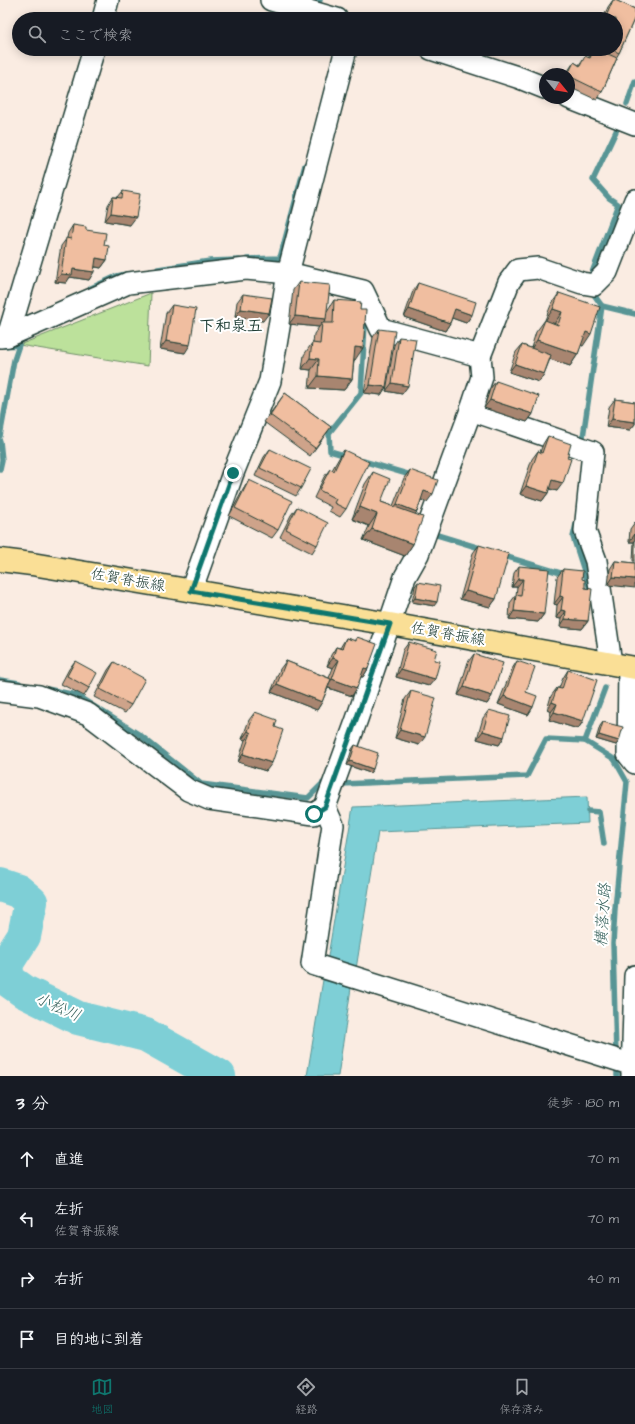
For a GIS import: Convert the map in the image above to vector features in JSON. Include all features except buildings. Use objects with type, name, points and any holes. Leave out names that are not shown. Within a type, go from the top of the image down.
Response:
[{"type":"main road","name":"佐賀脊振線","points":[[0,560],[32,564],[390,624],[625,666]]},
{"type":"street","points":[[105,12],[108,0]]},
{"type":"street","points":[[272,0],[313,12]]},
{"type":"street","points":[[4,337],[92,56]]},
{"type":"street","points":[[191,591],[233,473],[270,381],[288,274],[344,56]]},
{"type":"street","points":[[452,56],[539,86]]},
{"type":"street","points":[[575,100],[634,121]]},
{"type":"street","points":[[0,691],[39,696],[88,714],[188,790],[209,799],[314,814],[325,807],[390,624],[405,577],[418,554],[471,410],[482,376],[480,356],[509,282],[518,270],[538,268],[582,283],[594,285],[607,272],[635,200]]},
{"type":"street","points":[[4,337],[128,283],[246,269],[288,274],[363,291],[381,329],[480,356]]},
{"type":"street","points":[[471,410],[584,449],[584,531],[596,561],[625,666],[631,759]]},
{"type":"street","points":[[325,807],[333,824],[312,964],[602,1055],[632,1070],[635,976]]},
{"type":"green space","points":[[151,293],[148,366],[19,345]]},
{"type":"water","points":[[587,797],[588,823],[378,832],[356,969],[327,962],[353,807]]},
{"type":"water","points":[[323,980],[351,988],[338,1076],[307,1076]]},
{"type":"waterway","points":[[627,104],[635,81]]},
{"type":"waterway","points":[[590,278],[618,204],[609,198],[593,180],[618,127]]},
{"type":"waterway","points":[[247,259],[280,258],[305,165]]},
{"type":"waterway","points":[[158,269],[210,261],[239,260]]},
{"type":"waterway","points":[[91,288],[117,276],[126,274]]},
{"type":"waterway","points":[[582,444],[602,306],[592,292]]},
{"type":"waterway","points":[[602,306],[635,314]]},
{"type":"waterway","points":[[347,456],[330,451],[329,433],[361,393],[365,324],[362,318]]},
{"type":"waterway","points":[[0,436],[14,360],[19,345],[4,346]]},
{"type":"waterway","points":[[0,441],[2,460],[0,469]]},
{"type":"waterway","points":[[363,461],[414,476]]},
{"type":"waterway","points":[[576,524],[573,537],[590,589]]},
{"type":"waterway","points":[[435,530],[434,534],[483,549]]},
{"type":"waterway","points":[[501,555],[567,575]]},
{"type":"waterway","points":[[0,680],[19,683]]},
{"type":"waterway","points":[[585,741],[605,688]]},
{"type":"waterway","points":[[47,689],[76,695],[140,735],[201,784],[308,798],[324,782]]},
{"type":"waterway","points":[[342,784],[527,776],[546,739],[585,741],[614,759],[627,761]]},
{"type":"waterway","name":"横落水路","points":[[614,759],[627,782],[613,944],[616,1056]]},
{"type":"waterway","points":[[588,811],[599,812],[604,844]]},
{"type":"waterway","name":"小松川","points":[[0,885],[18,891],[31,902],[24,936],[6,964],[8,980],[25,992],[78,1018],[146,1035],[219,1076]]},
{"type":"waterway","name":"横落水路","points":[[617,1064],[617,1076]]},
{"type":"district","name":"下和泉五","points":[[231,326]]},
{"type":"route","points":[[233,473],[191,591],[390,624],[325,807],[314,814]]}]
